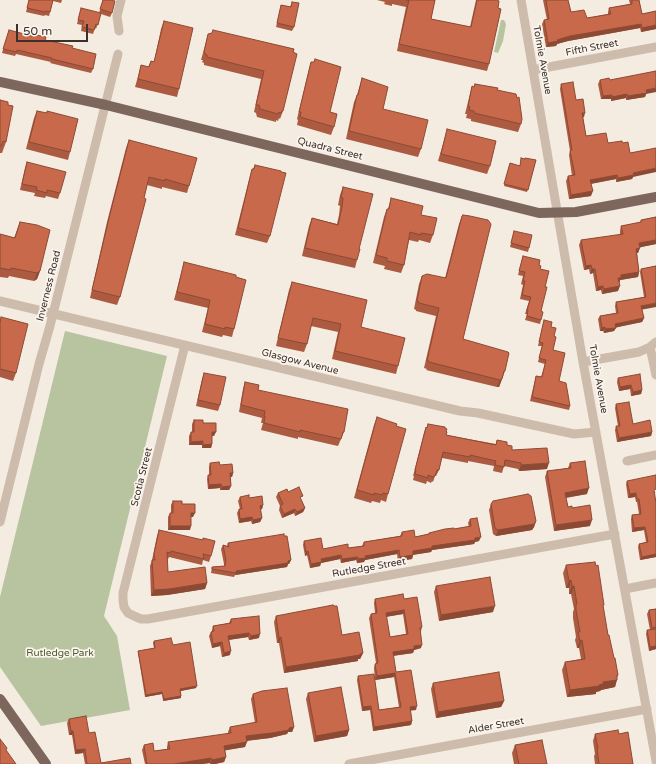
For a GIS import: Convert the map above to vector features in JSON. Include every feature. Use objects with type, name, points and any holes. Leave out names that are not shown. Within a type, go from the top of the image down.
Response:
[{"type":"main road","name":"Quadra Street","points":[[0,82],[106,105],[539,213],[576,212],[656,197]]},
{"type":"main road","points":[[0,699],[46,764]]},
{"type":"street","points":[[119,31],[117,16],[121,0]]},
{"type":"street","name":"Tolmie Avenue","points":[[521,0],[583,362],[625,589],[650,712],[656,761]]},
{"type":"street","name":"Fifth Street","points":[[533,70],[656,47]]},
{"type":"street","name":"Inverness Road","points":[[0,522],[118,54]]},
{"type":"street","name":"Glasgow Avenue","points":[[0,301],[460,412],[478,413],[574,434],[596,432]]},
{"type":"street","name":"Scotia Street","points":[[128,613],[123,603],[123,593],[185,345]]},
{"type":"street","points":[[583,362],[638,352],[653,345],[656,375]]},
{"type":"street","points":[[627,461],[656,455]]},
{"type":"street","name":"Rutledge Street","points":[[128,613],[137,618],[148,619],[615,534]]},
{"type":"street","points":[[625,589],[656,583]]},
{"type":"street","name":"Alder Street","points":[[349,764],[650,712]]},
{"type":"green space","points":[[501,20],[504,20],[506,24],[503,41],[498,53],[494,52]]},
{"type":"green space","name":"Rutledge Park","points":[[65,331],[167,356],[104,616],[117,636],[130,710],[41,726],[0,667],[0,597]]},
{"type":"building","points":[[29,0],[53,0],[50,12],[27,8]]},
{"type":"building","points":[[103,0],[115,1],[112,13],[100,9]]},
{"type":"building","points":[[409,0],[435,0],[431,19],[471,27],[477,0],[499,1],[498,8],[501,9],[489,64],[399,44]]},
{"type":"building","points":[[546,0],[568,0],[571,12],[584,10],[587,18],[611,14],[609,8],[632,4],[632,0],[639,0],[642,14],[656,11],[656,25],[642,28],[641,24],[570,36],[548,43],[544,20],[549,19]]},
{"type":"building","points":[[292,2],[299,3],[294,27],[277,23],[281,5],[291,7]]},
{"type":"building","points":[[81,8],[101,13],[98,25],[96,24],[94,30],[82,27],[84,21],[78,20]]},
{"type":"building","points":[[164,21],[193,28],[179,89],[138,79],[141,65],[149,67],[151,61],[154,62]]},
{"type":"building","points":[[9,30],[32,36],[32,34],[46,37],[45,40],[73,46],[72,48],[96,54],[93,69],[17,50],[17,52],[3,49]]},
{"type":"building","points":[[213,30],[294,49],[293,52],[297,54],[283,111],[281,113],[279,112],[278,114],[260,109],[259,105],[256,105],[264,71],[207,57],[204,52],[208,34],[212,33]]},
{"type":"building","points":[[315,59],[341,67],[330,112],[337,114],[334,127],[300,117],[301,112],[299,112],[311,62],[314,62]]},
{"type":"building","points":[[656,71],[656,88],[646,90],[647,93],[628,96],[627,94],[612,97],[612,95],[603,96],[600,80],[609,78],[610,80]]},
{"type":"building","points":[[362,78],[388,87],[383,109],[428,120],[421,149],[349,131]]},
{"type":"building","points":[[573,82],[576,100],[583,99],[585,113],[582,113],[586,136],[606,133],[608,143],[622,141],[623,143],[628,142],[630,153],[656,148],[656,168],[618,178],[617,175],[590,180],[593,191],[571,195],[568,176],[575,175],[570,151],[572,150],[561,84]]},
{"type":"building","points":[[475,84],[498,88],[497,90],[516,94],[517,98],[519,97],[522,119],[521,124],[474,113],[474,111],[469,110],[470,107],[468,106],[472,86],[474,87]]},
{"type":"building","points":[[0,100],[8,102],[8,105],[13,106],[6,142],[3,141],[1,146],[0,146]]},
{"type":"building","points":[[37,111],[47,113],[47,111],[78,119],[70,152],[29,142]]},
{"type":"building","points":[[447,129],[496,141],[490,166],[441,154]]},
{"type":"building","points":[[129,140],[197,158],[189,186],[165,179],[165,181],[149,177],[144,198],[146,199],[120,297],[92,290]]},
{"type":"building","points":[[521,158],[536,160],[528,190],[504,184],[510,163],[520,166]]},
{"type":"building","points":[[27,162],[66,172],[60,193],[47,190],[47,193],[36,190],[37,187],[22,184]]},
{"type":"building","points":[[255,165],[286,173],[270,236],[238,228],[252,169],[254,169]]},
{"type":"building","points":[[343,187],[373,194],[357,260],[305,248],[312,218],[338,225],[342,207],[343,198],[341,198]]},
{"type":"building","points":[[391,198],[423,206],[421,215],[437,218],[433,235],[421,233],[421,235],[410,232],[404,265],[387,261],[387,258],[376,255]]},
{"type":"building","points":[[463,215],[488,220],[491,224],[463,339],[509,353],[505,371],[502,379],[500,380],[427,361],[439,308],[419,303],[417,301],[422,276],[427,274],[446,278]]},
{"type":"building","points":[[656,217],[656,240],[639,243],[640,248],[636,249],[639,272],[621,275],[621,278],[618,278],[620,286],[604,289],[603,286],[598,287],[595,269],[592,269],[591,265],[586,266],[581,240],[623,234],[621,226]]},
{"type":"building","points":[[20,222],[37,225],[50,230],[40,271],[37,273],[11,268],[11,270],[0,268],[0,234],[15,238]]},
{"type":"building","points":[[514,231],[532,235],[529,248],[511,243]]},
{"type":"building","points":[[523,256],[540,260],[540,269],[549,271],[541,311],[543,312],[541,320],[527,316],[527,310],[531,297],[522,295],[525,272],[519,271]]},
{"type":"building","points":[[184,262],[236,275],[236,277],[246,280],[234,329],[225,327],[225,329],[205,324],[210,300],[177,292]]},
{"type":"building","points":[[656,266],[656,303],[641,306],[644,318],[615,324],[616,328],[602,328],[600,316],[618,313],[616,302],[646,297],[641,269]]},
{"type":"building","points":[[292,282],[367,300],[361,327],[405,338],[398,366],[335,351],[341,324],[313,318],[307,344],[278,338]]},
{"type":"building","points":[[1,317],[28,324],[16,373],[0,369]]},
{"type":"building","points":[[544,320],[552,322],[551,327],[556,328],[554,336],[556,337],[553,350],[565,353],[559,381],[566,383],[570,406],[532,397],[536,376],[542,377],[546,360],[539,358],[543,343],[539,342]]},
{"type":"building","points":[[204,373],[226,377],[220,405],[198,400]]},
{"type":"building","points":[[640,374],[642,390],[633,392],[631,385],[620,387],[618,378]]},
{"type":"building","points":[[245,382],[259,385],[258,390],[348,409],[344,432],[341,439],[300,430],[300,432],[264,423],[265,411],[241,405]]},
{"type":"building","points":[[629,402],[633,424],[650,420],[652,432],[619,438],[616,426],[620,426],[616,404]]},
{"type":"building","points":[[377,417],[406,429],[388,494],[383,493],[382,495],[374,493],[374,495],[357,490]]},
{"type":"building","points":[[194,420],[203,420],[203,423],[216,423],[216,432],[212,432],[212,444],[203,445],[203,441],[191,442],[191,432],[194,432]]},
{"type":"building","points":[[428,424],[445,427],[447,429],[446,435],[496,445],[497,440],[507,442],[507,445],[512,446],[512,450],[547,448],[549,463],[521,465],[521,463],[505,460],[504,467],[495,465],[496,461],[470,455],[470,457],[443,452],[439,470],[437,470],[435,476],[433,477],[428,475],[428,478],[415,474]]},
{"type":"building","points":[[585,461],[589,488],[565,493],[568,507],[572,506],[572,508],[590,505],[592,520],[556,525],[547,471],[571,468],[570,463]]},
{"type":"building","points":[[219,462],[220,465],[232,464],[233,473],[230,473],[231,486],[222,487],[221,484],[209,485],[208,475],[211,475],[210,463]]},
{"type":"building","points":[[656,475],[656,489],[654,490],[656,503],[656,554],[642,557],[639,544],[648,542],[645,527],[634,528],[632,515],[641,514],[639,499],[637,499],[636,493],[630,494],[627,481]]},
{"type":"building","points":[[299,487],[303,496],[300,497],[305,508],[297,512],[295,509],[284,514],[280,506],[283,504],[278,493],[287,489],[288,492]]},
{"type":"building","points":[[528,494],[531,496],[536,521],[534,524],[498,530],[495,528],[491,504],[493,501]]},
{"type":"building","points":[[249,495],[249,498],[262,496],[263,505],[260,506],[262,518],[253,520],[252,517],[240,519],[239,509],[242,509],[240,497]]},
{"type":"building","points":[[173,501],[182,501],[182,504],[195,504],[195,513],[191,513],[191,526],[170,526],[170,513],[173,513]]},
{"type":"building","points":[[477,518],[481,537],[475,538],[475,540],[432,546],[432,548],[413,551],[413,555],[400,557],[399,550],[365,556],[366,558],[358,559],[358,557],[342,559],[341,555],[321,559],[322,562],[311,564],[308,551],[306,552],[304,541],[321,538],[323,549],[348,544],[348,548],[364,546],[364,542],[402,536],[402,532],[414,530],[415,537],[445,529],[471,526],[470,519]]},
{"type":"building","points":[[159,530],[203,540],[203,538],[215,541],[211,556],[203,554],[204,559],[171,551],[170,553],[167,552],[168,572],[205,567],[207,583],[154,590],[152,560],[155,560],[154,554]]},
{"type":"building","points":[[284,534],[284,536],[287,536],[291,560],[288,561],[288,563],[236,571],[236,573],[212,569],[212,567],[225,566],[226,560],[223,545],[229,547],[228,543]]},
{"type":"building","points":[[595,562],[596,566],[598,565],[608,635],[615,658],[618,675],[617,680],[603,682],[603,684],[599,686],[570,690],[565,662],[585,659],[582,640],[580,641],[578,632],[580,632],[574,586],[572,586],[571,580],[569,581],[566,565]]},
{"type":"building","points":[[490,577],[495,606],[441,615],[436,586]]},
{"type":"building","points":[[403,594],[404,599],[417,597],[422,627],[420,628],[422,645],[414,646],[414,649],[393,652],[396,672],[411,670],[417,706],[410,707],[412,721],[374,727],[371,706],[363,707],[358,676],[374,674],[379,710],[401,707],[395,673],[377,676],[375,664],[378,663],[371,614],[377,613],[375,599]],"holes":[[[404,610],[408,634],[390,637],[386,613]]]},
{"type":"building","points":[[333,605],[337,606],[342,635],[359,632],[363,653],[360,655],[286,667],[281,637],[279,638],[276,616]]},
{"type":"building","points":[[656,609],[656,627],[652,628],[649,610]]},
{"type":"building","points":[[259,616],[260,634],[251,636],[249,633],[228,636],[231,651],[224,653],[222,642],[213,644],[211,632],[214,631],[213,626],[231,623],[231,619]]},
{"type":"building","points":[[656,629],[656,646],[650,647],[647,630]]},
{"type":"building","points":[[171,638],[173,645],[190,642],[197,686],[180,689],[181,696],[164,699],[162,692],[146,695],[138,651],[155,648],[154,641]]},
{"type":"building","points":[[499,672],[504,701],[438,712],[433,683]]},
{"type":"building","points":[[341,687],[349,730],[316,736],[308,693]]},
{"type":"building","points":[[287,688],[294,727],[289,728],[289,730],[246,736],[247,742],[224,746],[226,757],[174,764],[147,764],[144,745],[153,743],[154,751],[170,749],[168,742],[231,733],[230,727],[257,722],[253,694],[262,691]]},
{"type":"building","points":[[86,716],[89,733],[95,732],[101,763],[130,758],[131,764],[87,764],[85,749],[76,750],[73,731],[71,731],[69,719]]},
{"type":"building","points":[[618,730],[619,734],[628,732],[633,764],[599,764],[595,734]]},
{"type":"building","points":[[0,739],[7,748],[6,750],[16,764],[0,764]]},
{"type":"building","points":[[542,740],[547,764],[519,764],[515,745]]}]
